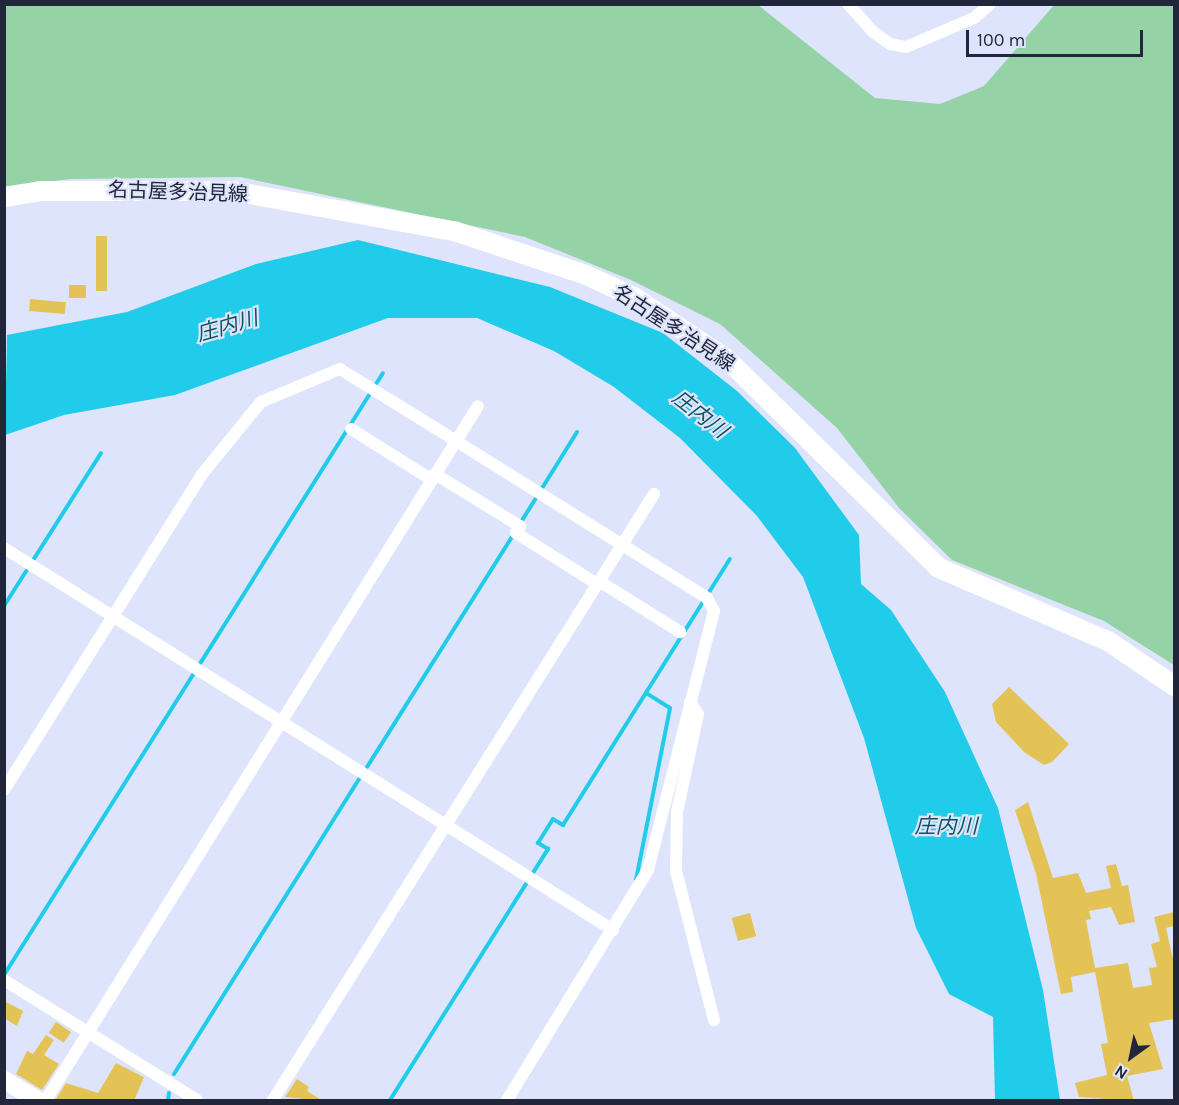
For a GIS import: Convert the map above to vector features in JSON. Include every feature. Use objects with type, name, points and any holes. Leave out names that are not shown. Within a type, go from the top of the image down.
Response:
[{"type":"main road","name":"名古屋多治見線","points":[[4,197],[40,191],[233,190],[454,231],[586,275],[634,297],[728,360],[939,568],[1108,641],[1174,686]]},
{"type":"main road","points":[[4,1080],[37,1101]]},
{"type":"street","points":[[848,4],[872,31],[890,44],[906,47],[974,18],[990,4]]},
{"type":"street","points":[[4,790],[202,473],[261,402],[340,369],[707,598],[714,611],[648,870],[507,1101]]},
{"type":"street","points":[[46,1101],[86,1031],[478,406]]},
{"type":"street","points":[[351,429],[520,526],[516,533],[680,632]]},
{"type":"street","points":[[273,1101],[654,494]]},
{"type":"street","points":[[4,548],[613,930]]},
{"type":"street","points":[[690,702],[698,714],[677,812],[676,871],[714,1020]]},
{"type":"street","points":[[4,980],[197,1101]]},
{"type":"green space","points":[[4,5],[758,5],[875,98],[940,104],[984,86],[1054,5],[1174,5],[1174,665],[1104,621],[952,560],[899,508],[837,428],[720,324],[631,280],[525,237],[240,177],[71,179],[5,187]]},
{"type":"water","name":"庄内川","points":[[358,240],[550,287],[663,333],[737,391],[795,448],[859,535],[861,584],[891,610],[945,692],[998,808],[1043,990],[1060,1100],[995,1100],[993,1017],[949,994],[916,928],[864,738],[803,577],[757,516],[680,438],[614,387],[554,351],[477,318],[388,318],[175,395],[64,415],[5,435],[7,335],[127,312],[256,264]]},
{"type":"building","points":[[96,236],[107,236],[107,291],[96,291]]},
{"type":"building","points":[[69,285],[86,285],[86,298],[69,298]]},
{"type":"building","points":[[30,299],[66,302],[65,314],[29,311]]},
{"type":"building","points":[[1009,687],[1069,744],[1052,762],[1044,765],[1024,752],[996,722],[992,704]]},
{"type":"building","points":[[1028,802],[1053,878],[1078,873],[1086,893],[1111,888],[1106,866],[1116,864],[1122,886],[1128,885],[1135,922],[1119,925],[1111,907],[1089,911],[1091,919],[1086,920],[1095,968],[1128,963],[1133,988],[1152,985],[1149,968],[1157,967],[1151,944],[1160,941],[1154,917],[1174,912],[1174,926],[1166,928],[1174,964],[1174,1019],[1149,1023],[1163,1069],[1127,1076],[1134,1101],[1079,1097],[1075,1083],[1107,1075],[1101,1044],[1108,1043],[1095,972],[1071,977],[1073,992],[1061,994],[1036,874],[1015,810]]},
{"type":"building","points":[[750,913],[756,936],[738,941],[732,918]]},
{"type":"building","points":[[4,1001],[23,1011],[17,1026],[4,1018]]},
{"type":"building","points":[[56,1022],[71,1032],[64,1043],[49,1033]]},
{"type":"building","points":[[46,1035],[54,1040],[44,1055],[59,1064],[42,1090],[16,1074],[27,1051],[33,1054]]},
{"type":"building","points":[[116,1063],[144,1077],[134,1101],[56,1099],[66,1083],[98,1093]]},
{"type":"building","points":[[297,1079],[309,1087],[307,1091],[323,1101],[285,1097]]},
{"type":"waterway","points":[[4,975],[383,373]]},
{"type":"waterway","points":[[521,522],[577,432]]},
{"type":"waterway","points":[[4,606],[101,453]]},
{"type":"waterway","points":[[367,767],[512,537]]},
{"type":"waterway","points":[[390,1100],[548,849],[538,843],[553,819],[563,825],[730,559]]},
{"type":"waterway","points":[[636,880],[670,708],[646,693]]},
{"type":"waterway","points":[[174,1074],[360,778]]},
{"type":"waterway","points":[[168,1100],[169,1093]]}]
